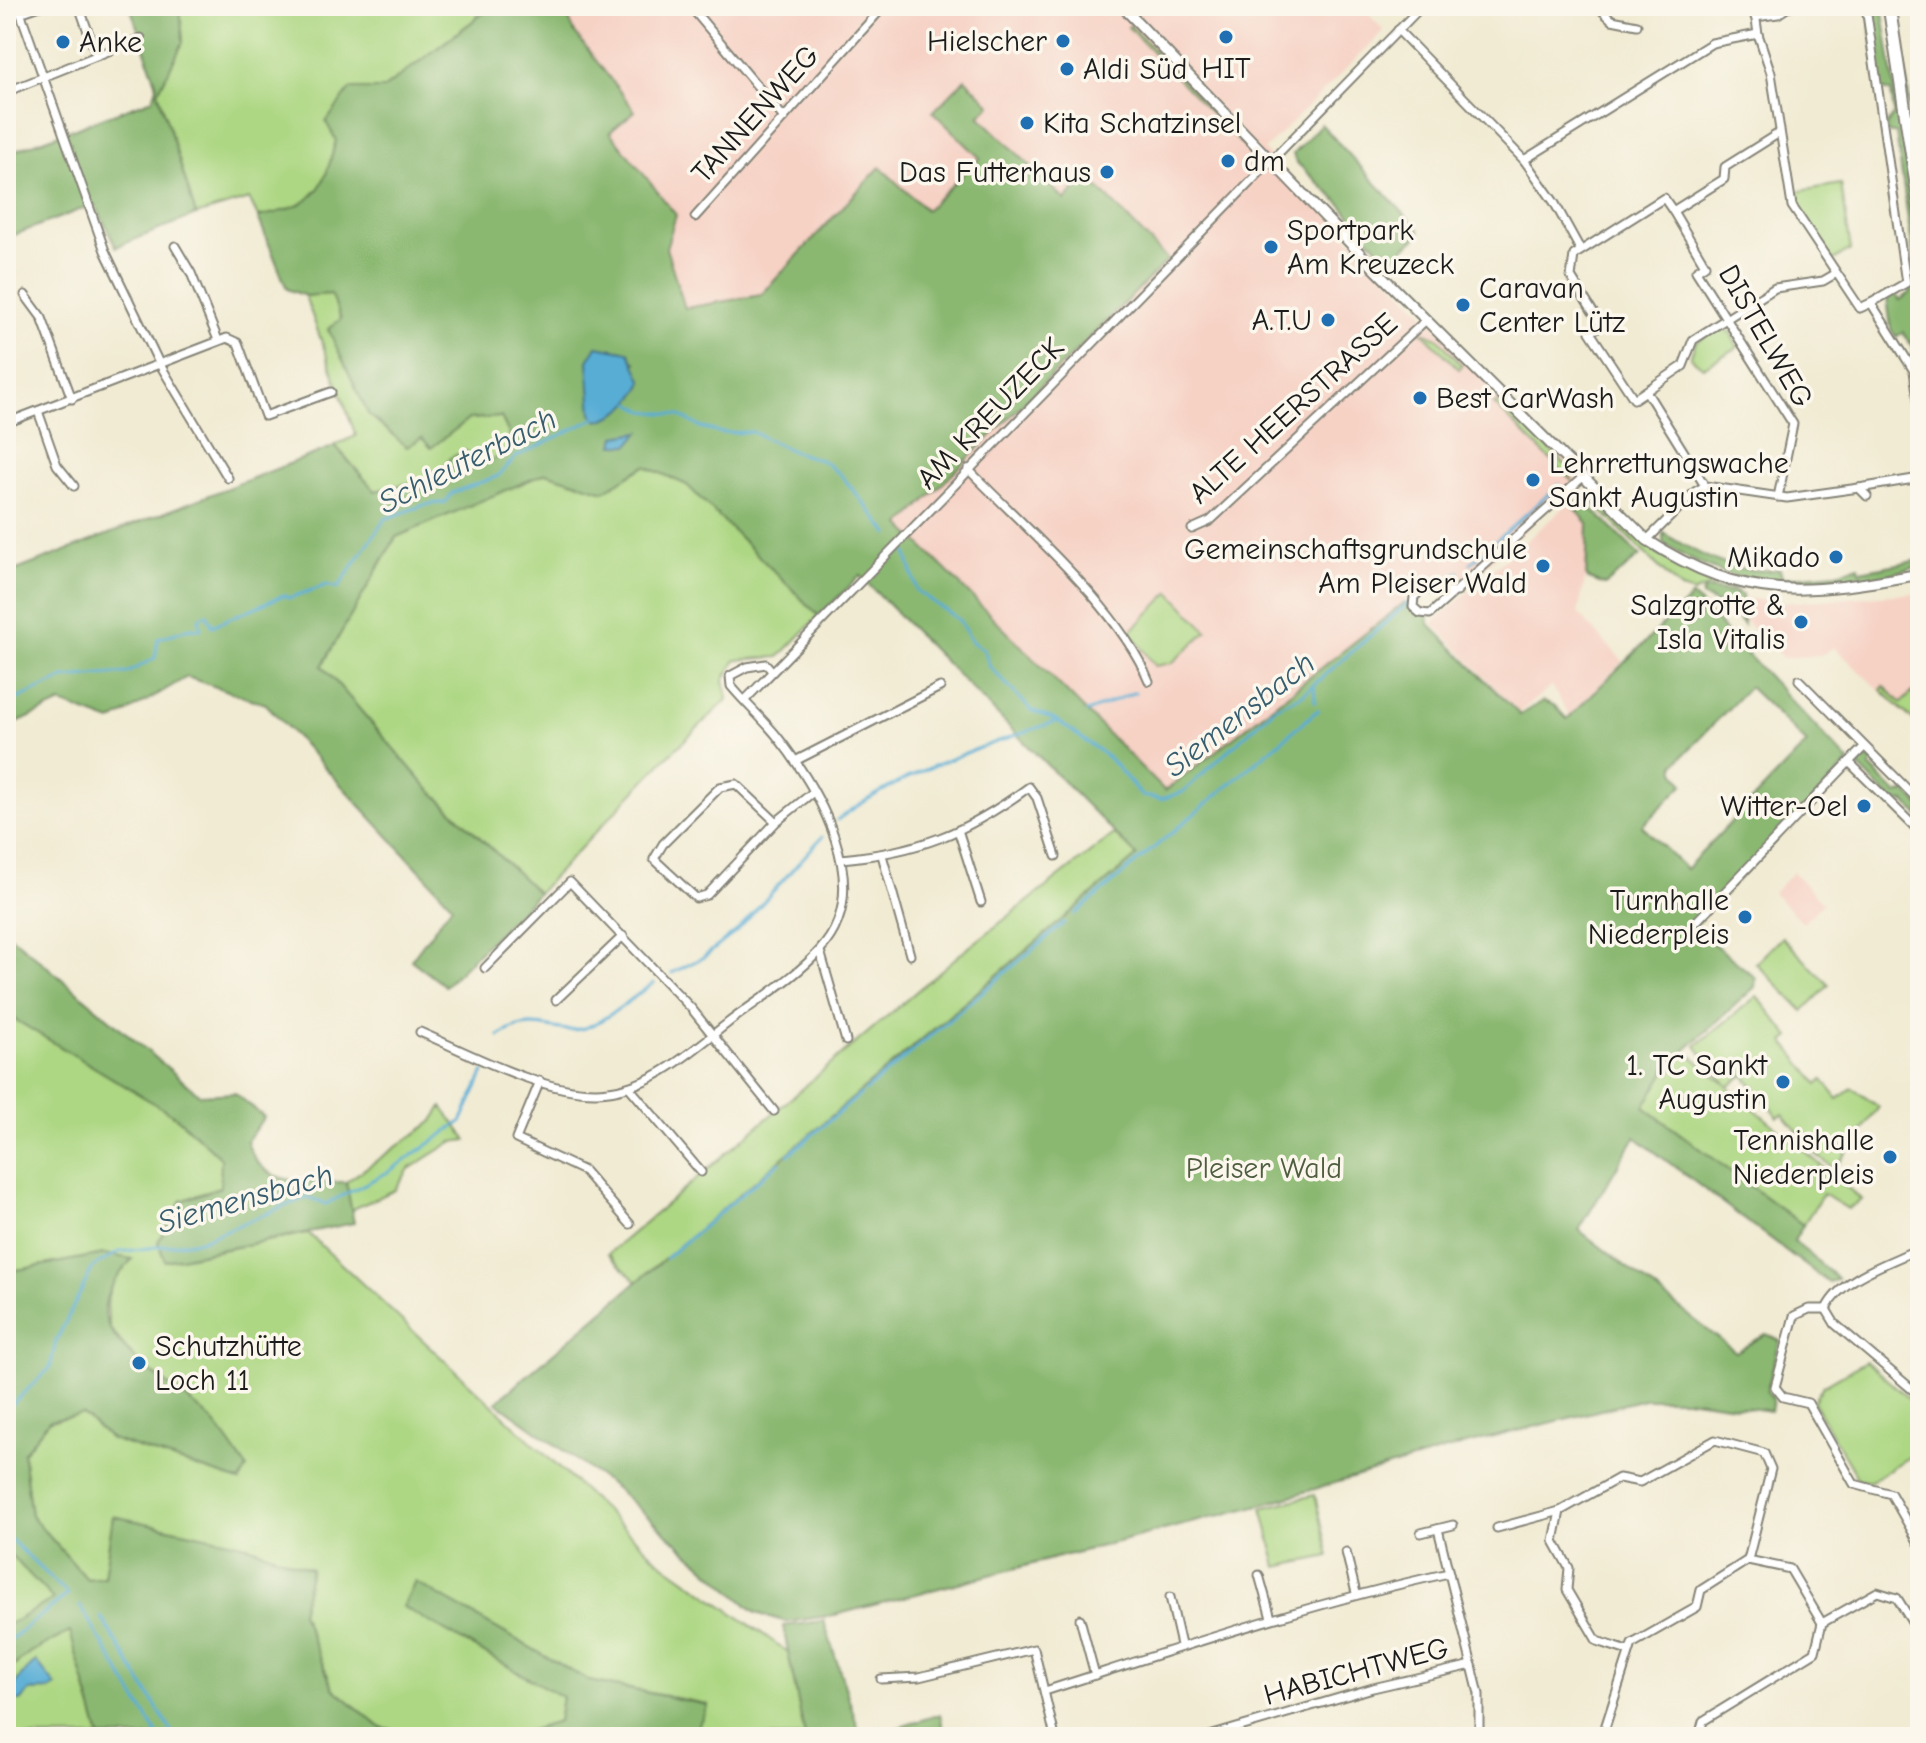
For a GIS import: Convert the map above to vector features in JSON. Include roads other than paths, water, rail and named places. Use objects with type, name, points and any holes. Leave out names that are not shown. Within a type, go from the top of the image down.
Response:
[{"type":"main road","points":[[1889,6],[1920,210]]},
{"type":"street","points":[[40,6],[19,9],[105,251],[159,363],[228,478]]},
{"type":"street","points":[[79,6],[96,54]]},
{"type":"street","points":[[690,6],[784,118]]},
{"type":"street","name":"TANNENWEG","points":[[695,217],[884,6]]},
{"type":"street","name":"ALTE HEERSTRASSE","points":[[1122,6],[1426,320],[1647,540],[1699,570],[1747,587],[1814,589],[1920,574]]},
{"type":"street","name":"AM KREUZECK","points":[[745,700],[1422,6]]},
{"type":"street","points":[[1597,6],[1612,20],[1637,25]]},
{"type":"street","points":[[1754,6],[1758,34],[1771,73],[1792,206],[1860,308],[1906,283],[1867,14]]},
{"type":"street","points":[[1755,17],[1778,14],[1790,6]]},
{"type":"street","points":[[1398,30],[1524,160],[1554,202],[1580,249]]},
{"type":"street","points":[[1524,160],[1712,43],[1758,34]]},
{"type":"street","points":[[6,92],[141,38]]},
{"type":"street","points":[[1779,133],[1725,167],[1724,179],[1673,211],[1664,198],[1574,255],[1571,277],[1601,325],[1590,332],[1634,399],[1683,366],[1693,340],[1775,288],[1823,281],[1835,274]]},
{"type":"street","name":"DISTELWEG","points":[[1673,211],[1705,265],[1696,271],[1793,424],[1778,497]]},
{"type":"street","points":[[175,246],[191,273],[218,340]]},
{"type":"street","points":[[25,295],[42,318],[72,399]]},
{"type":"street","points":[[1871,303],[1914,371],[1920,415]]},
{"type":"street","name":"ALTE HEERSTRASSE","points":[[1192,529],[1210,521],[1426,320]]},
{"type":"street","points":[[6,423],[227,338],[238,343],[265,416],[331,392]]},
{"type":"street","points":[[1646,391],[1705,486]]},
{"type":"street","points":[[38,411],[57,465],[74,486]]},
{"type":"street","points":[[968,469],[1091,597],[1137,657],[1149,681]]},
{"type":"street","points":[[1457,592],[1423,589],[1414,597],[1413,607],[1428,615],[1457,592],[1583,477]]},
{"type":"street","points":[[1647,540],[1696,491],[1705,486],[1778,497],[1920,478]]},
{"type":"street","points":[[1859,488],[1867,496]]},
{"type":"street","points":[[420,1032],[540,1081],[595,1092],[629,1087],[658,1074],[712,1036],[820,951],[841,905],[844,876],[841,859],[795,761],[731,686],[730,676],[739,670],[766,664],[772,671]]},
{"type":"street","points":[[1799,680],[1920,802]]},
{"type":"street","points":[[795,761],[940,687]]},
{"type":"street","points":[[1692,926],[1864,747]]},
{"type":"street","points":[[1849,762],[1920,832]]},
{"type":"street","points":[[776,822],[736,784],[720,787],[663,844],[654,859],[696,898],[707,895],[776,822],[812,793]]},
{"type":"street","points":[[841,859],[882,855],[959,833],[1029,787],[1037,798],[1056,856]]},
{"type":"street","points":[[959,833],[981,902]]},
{"type":"street","points":[[882,855],[910,955]]},
{"type":"street","points":[[485,968],[570,882],[623,936],[774,1111]]},
{"type":"street","points":[[556,1000],[623,936]]},
{"type":"street","points":[[820,951],[846,1041]]},
{"type":"street","points":[[540,1081],[516,1139],[569,1161],[584,1171],[630,1224]]},
{"type":"street","points":[[629,1087],[701,1172]]},
{"type":"street","points":[[1826,1309],[1832,1295],[1847,1285],[1920,1248]]},
{"type":"street","points":[[1826,1309],[1809,1309],[1794,1316],[1775,1387],[1783,1397],[1808,1403],[1854,1484],[1891,1494],[1920,1545]]},
{"type":"street","points":[[1826,1309],[1835,1324],[1920,1396]]},
{"type":"street","points":[[1497,1528],[1560,1511],[1619,1478],[1640,1482],[1715,1440],[1764,1453],[1771,1469],[1748,1560],[1701,1590],[1697,1607],[1632,1644],[1602,1737]]},
{"type":"street","points":[[1560,1511],[1554,1541],[1569,1568],[1567,1590],[1597,1641],[1628,1651]]},
{"type":"street","points":[[1421,1533],[1453,1525]]},
{"type":"street","points":[[1438,1529],[1479,1694],[1479,1737]]},
{"type":"street","points":[[1346,1552],[1356,1593]]},
{"type":"street","points":[[1699,1737],[1703,1721],[1815,1652],[1822,1623],[1790,1569],[1748,1560]]},
{"type":"street","points":[[1045,1691],[1181,1645],[1356,1593],[1449,1573]]},
{"type":"street","points":[[1259,1575],[1271,1618]]},
{"type":"street","points":[[1822,1623],[1877,1592],[1897,1598],[1920,1635]]},
{"type":"street","points":[[1170,1597],[1181,1645]]},
{"type":"street","points":[[1080,1619],[1095,1675]]},
{"type":"street","points":[[881,1679],[919,1677],[1034,1649],[1055,1737]]},
{"type":"street","name":"HABICHTWEG","points":[[1206,1737],[1373,1688],[1472,1665]]},
{"type":"water","points":[[597,346],[629,352],[643,382],[626,407],[598,421],[592,414],[588,361]]},
{"type":"water","points":[[640,432],[629,445],[614,445],[616,436]]},
{"type":"water","points":[[36,1661],[56,1686],[49,1690],[29,1691],[20,1701],[13,1701],[10,1695],[19,1678]]},
{"type":"waterway","name":"Schleuterbach","points":[[631,403],[645,411],[679,415],[700,427],[722,433],[753,432],[792,451],[823,461],[841,475],[889,534]]},
{"type":"waterway","name":"Schleuterbach","points":[[6,704],[64,678],[127,673],[155,658],[158,639],[190,628],[201,629],[199,618],[207,614],[212,626],[284,595],[289,598],[327,585],[338,588],[385,519],[424,505],[446,502],[452,493],[498,476],[516,457],[598,417]]},
{"type":"waterway","name":"Siemensbach","points":[[1471,563],[1559,485]]},
{"type":"waterway","name":"Schleuterbach","points":[[906,552],[917,591],[959,620],[972,642],[984,650],[990,667],[1031,710],[1058,721]]},
{"type":"waterway","name":"Siemensbach","points":[[1444,581],[1459,572]]},
{"type":"waterway","name":"Siemensbach","points":[[837,820],[915,774],[1058,721],[1109,758],[1142,796],[1161,799],[1183,792],[1275,708],[1302,695],[1408,603]]},
{"type":"waterway","points":[[1314,686],[1315,702]]},
{"type":"waterway","points":[[1087,712],[1135,692]]},
{"type":"waterway","points":[[1075,914],[1318,710]]},
{"type":"waterway","name":"Siemensbach","points":[[672,973],[704,957],[738,930],[822,837]]},
{"type":"waterway","points":[[865,1091],[1064,923]]},
{"type":"waterway","name":"Siemensbach","points":[[499,1036],[525,1025],[567,1030],[590,1026],[654,983]]},
{"type":"waterway","name":"Siemensbach","points":[[6,1410],[50,1368],[56,1341],[93,1267],[119,1252],[200,1241],[307,1197],[326,1204],[388,1172],[461,1122],[484,1072]]},
{"type":"waterway","points":[[788,1155],[861,1094]]},
{"type":"waterway","points":[[666,1258],[780,1162]]},
{"type":"waterway","points":[[6,1535],[68,1594],[6,1643]]},
{"type":"waterway","points":[[80,1606],[159,1737]]},
{"type":"waterway","points":[[101,1617],[175,1737]]},
{"type":"waterway","points":[[6,1711],[13,1701]]},
{"type":"place","name":"HIT","points":[[1226,37]]},
{"type":"place","name":"Hielscher","points":[[1063,41]]},
{"type":"place","name":"Anke","points":[[63,42]]},
{"type":"place","name":"Aldi Süd","points":[[1067,69]]},
{"type":"place","name":"Kita Schatzinsel","points":[[1027,123]]},
{"type":"place","name":"dm","points":[[1228,161]]},
{"type":"place","name":"Das Futterhaus","points":[[1107,172]]},
{"type":"place","name":"Sportpark Am Kreuzeck","points":[[1271,247]]},
{"type":"place","name":"Caravan Center Lütz","points":[[1463,305]]},
{"type":"place","name":"A.T.U","points":[[1328,320]]},
{"type":"place","name":"Best CarWash","points":[[1420,398]]},
{"type":"place","name":"Lehrrettungswache Sankt Augustin","points":[[1533,480]]},
{"type":"place","name":"Mikado","points":[[1836,557]]},
{"type":"place","name":"Gemeinschaftsgrundschule Am Pleiser Wald","points":[[1543,566]]},
{"type":"place","name":"Salzgrotte & Isla Vitalis","points":[[1801,622]]},
{"type":"place","name":"Witter-Oel","points":[[1864,806]]},
{"type":"place","name":"Turnhalle Niederpleis","points":[[1745,917]]},
{"type":"place","name":"1. TC Sankt Augustin","points":[[1783,1082]]},
{"type":"place","name":"Tennishalle Niederpleis","points":[[1890,1157]]},
{"type":"place","name":"Schutzhütte Loch 11","points":[[139,1363]]},
{"type":"park label","name":"Pleiser Wald","points":[[1264,1168]]}]
